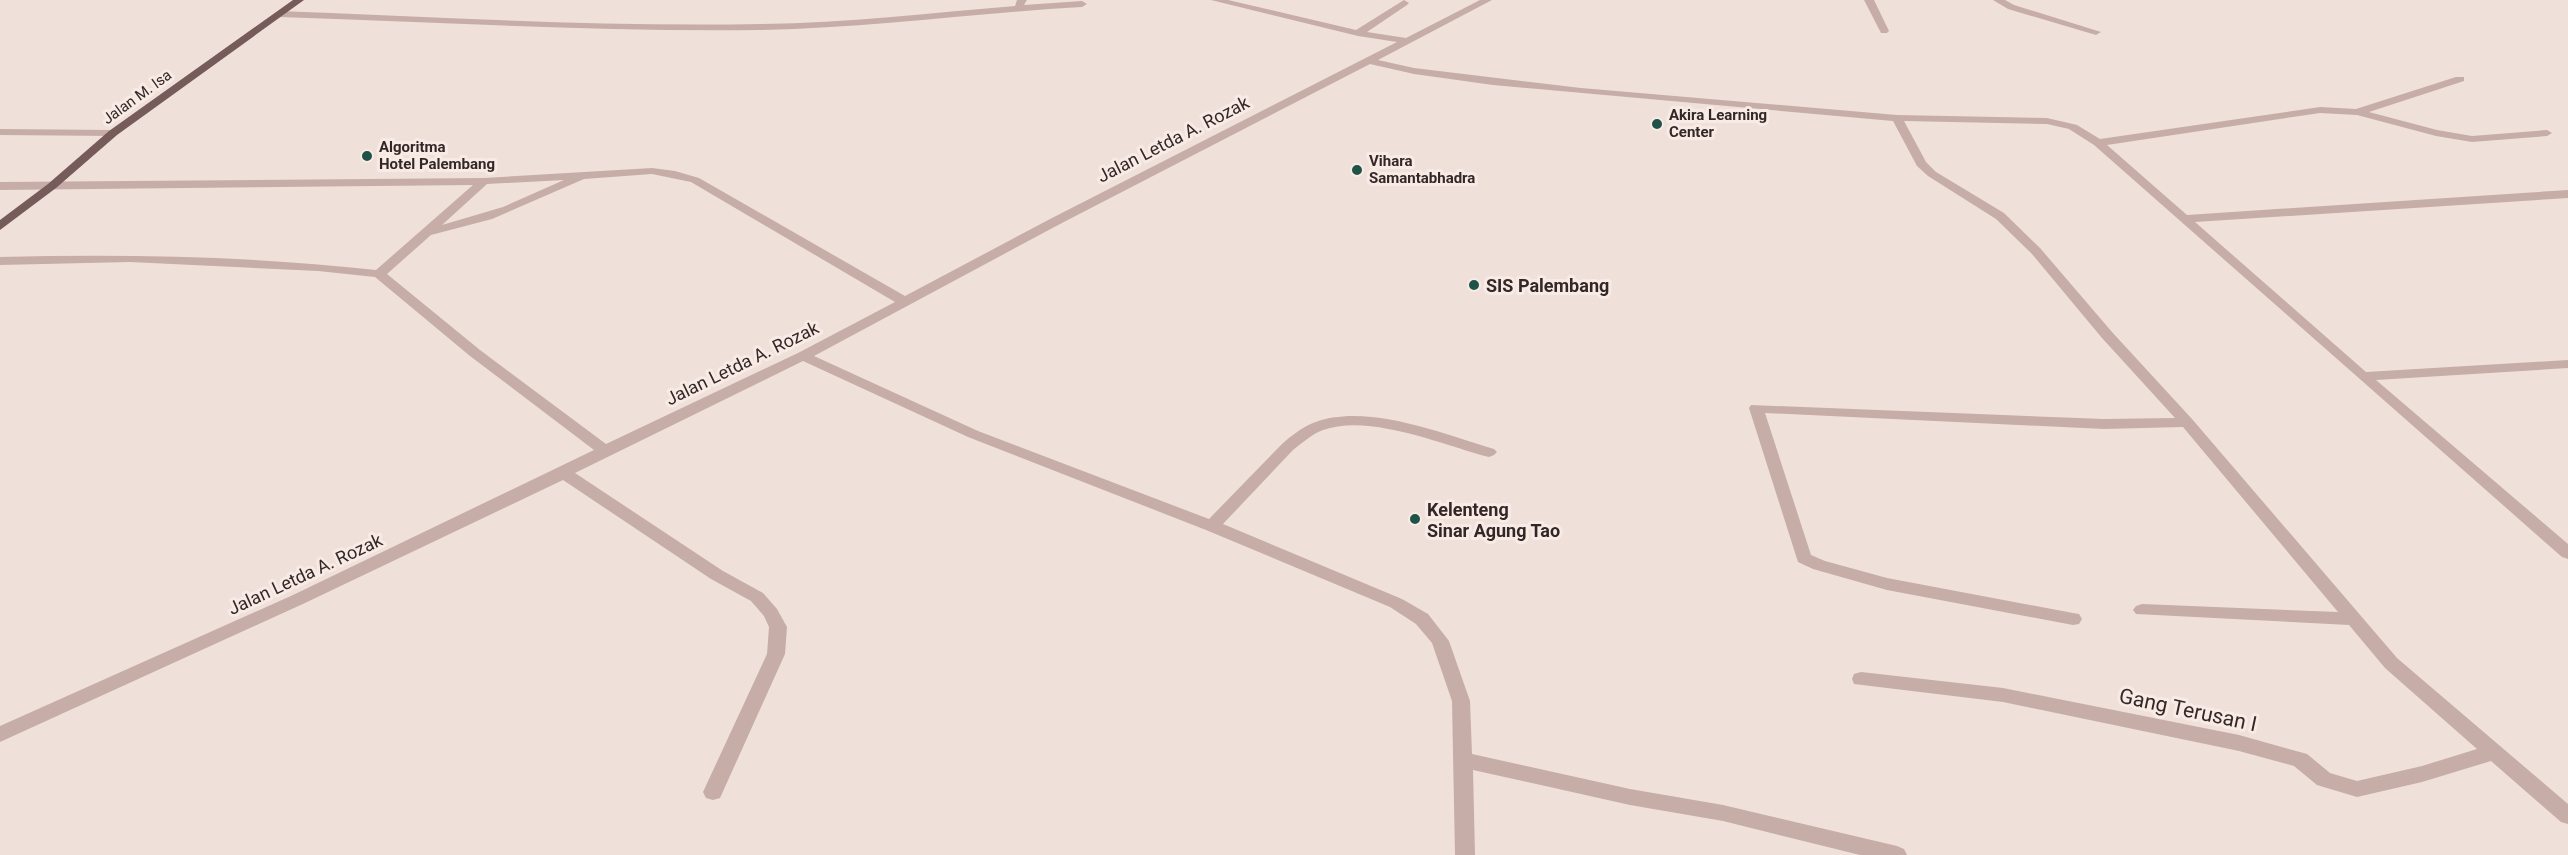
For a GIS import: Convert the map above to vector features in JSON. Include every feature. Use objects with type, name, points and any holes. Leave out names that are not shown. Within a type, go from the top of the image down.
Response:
[{"type":"main road","name":"Jalan M. Isa","points":[[0,226],[52,186],[112,133],[299,0]]},
{"type":"street","points":[[1216,0],[1358,33],[1407,41]]},
{"type":"street","points":[[1252,8],[1267,0]]},
{"type":"street","name":"Jalan Letda A. Rozak","points":[[0,734],[299,599],[564,473],[802,356],[1367,60],[1488,0]]},
{"type":"street","points":[[1869,0],[1884,31]]},
{"type":"street","points":[[1998,0],[2019,10],[2096,32]]},
{"type":"street","points":[[1358,33],[1404,3]]},
{"type":"street","points":[[279,14],[604,25],[760,27],[838,24],[1020,4],[1082,4]]},
{"type":"street","points":[[1367,60],[1414,71],[1504,83],[1897,118],[2047,121],[2073,127],[2098,143],[2362,376],[2568,553]]},
{"type":"street","points":[[2357,112],[2460,80]]},
{"type":"street","points":[[2098,143],[2320,110],[2357,112],[2436,133],[2472,138],[2547,133]]},
{"type":"street","points":[[1897,118],[1921,164],[1932,174],[2000,216],[2036,251],[2107,335],[2187,422],[2391,663],[2568,816]]},
{"type":"street","points":[[0,132],[112,133]]},
{"type":"street","points":[[0,186],[484,181],[652,171],[695,180],[905,302]]},
{"type":"street","points":[[430,231],[462,226],[492,216],[587,174]]},
{"type":"street","points":[[379,274],[484,181]]},
{"type":"street","points":[[2186,219],[2568,194]]},
{"type":"street","points":[[0,261],[130,258],[318,267],[379,274],[475,353],[605,451]]},
{"type":"street","points":[[802,356],[973,434],[1212,526],[1396,603],[1422,619],[1440,641],[1461,701],[1465,855]]},
{"type":"street","points":[[2362,376],[2568,364]]},
{"type":"street","points":[[2073,619],[1887,584],[1819,565],[1804,558],[1756,408],[2104,423],[2187,422]]},
{"type":"street","points":[[1212,526],[1300,436],[1324,423],[1354,420],[1383,424],[1489,452]]},
{"type":"street","points":[[564,473],[717,575],[757,597],[771,613],[778,627],[776,654],[713,792]]},
{"type":"street","points":[[2142,610],[2354,619]]},
{"type":"street","name":"Gang Terusan I","points":[[1861,680],[2002,695],[2239,743],[2300,760],[2324,779],[2357,789],[2422,774],[2493,752]]},
{"type":"street","points":[[1462,760],[1630,797],[1723,813],[1897,855]]},
{"type":"place","name":"Akira Learning Center","points":[[1657,124]]},
{"type":"place","name":"Algoritma Hotel Palembang","points":[[367,156]]},
{"type":"place","name":"Vihara Samantabhadra","points":[[1357,170]]},
{"type":"place","name":"SIS Palembang","points":[[1474,285]]},
{"type":"place","name":"Kelenteng Sinar Agung Tao","points":[[1415,519]]}]
